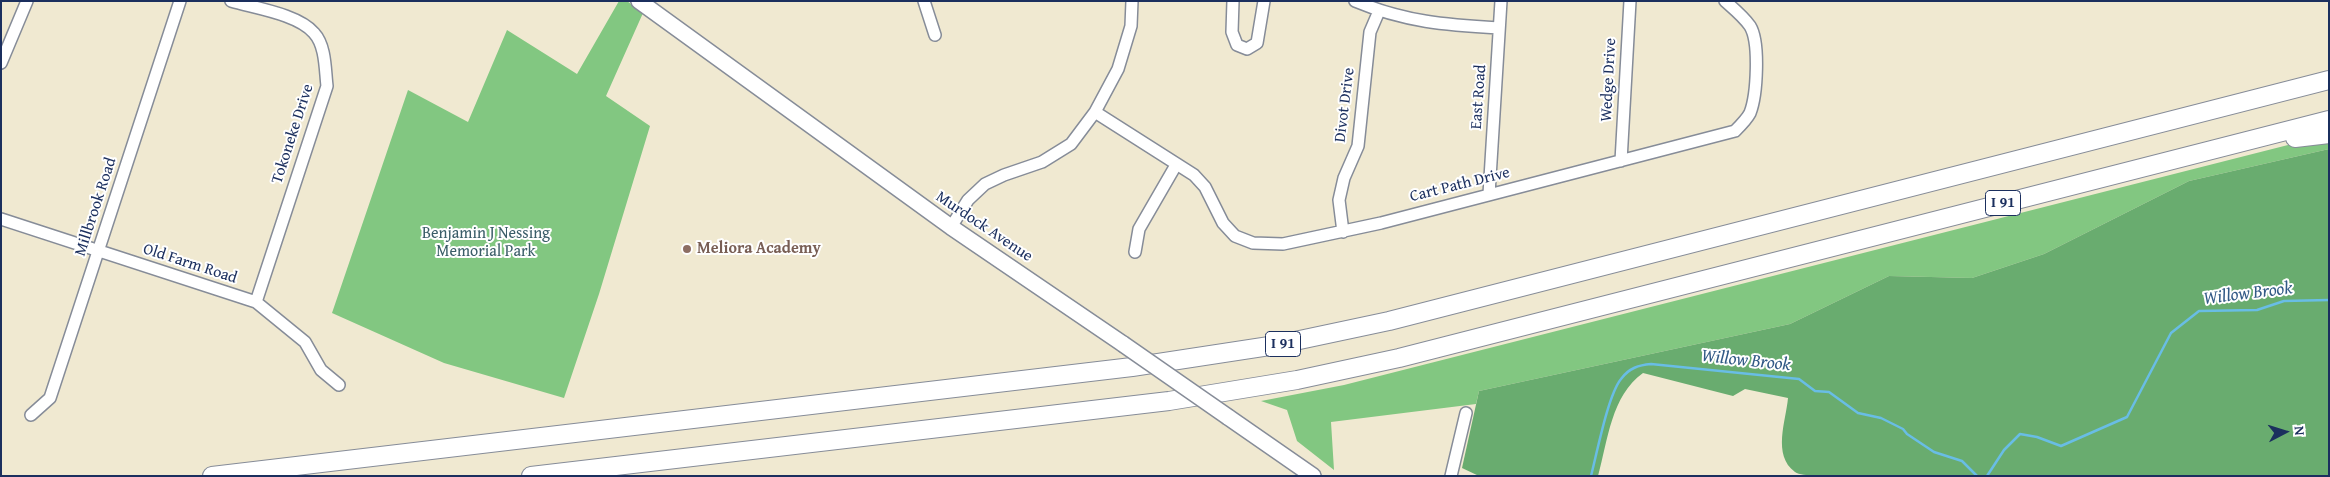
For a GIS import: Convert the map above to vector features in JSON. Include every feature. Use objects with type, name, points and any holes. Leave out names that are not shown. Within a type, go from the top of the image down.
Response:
[{"type":"highway","name":"I 91","points":[[212,476],[1132,367],[1276,345],[1389,321],[2329,80]]},
{"type":"highway","name":"I 91","points":[[531,476],[1169,401],[1297,380],[1399,358],[2329,120]]},
{"type":"highway","points":[[2242,142],[2264,144],[2329,134]]},
{"type":"main road","name":"Murdock Avenue","points":[[639,1],[951,227],[1313,476]]},
{"type":"street","points":[[1,63],[27,1]]},
{"type":"street","name":"Millbrook Road","points":[[32,416],[50,398],[180,1]]},
{"type":"street","name":"Tokoneke Drive","points":[[230,1],[294,19],[314,33],[324,56],[328,86],[256,302]]},
{"type":"street","points":[[924,1],[935,35]]},
{"type":"street","points":[[951,227],[968,200],[985,184],[1004,175],[1042,162],[1071,144],[1095,112],[1118,69],[1131,26],[1132,1]]},
{"type":"street","points":[[1233,1],[1232,32],[1237,44],[1247,49],[1257,43],[1264,1]]},
{"type":"street","points":[[1355,1],[1379,11],[1436,24],[1499,28]]},
{"type":"street","name":"East Road","points":[[1489,194],[1501,1]]},
{"type":"street","name":"Wedge Drive","points":[[1621,161],[1630,1]]},
{"type":"street","name":"Cart Path Drive","points":[[1095,112],[1194,175],[1205,187],[1223,223],[1235,236],[1253,243],[1283,244],[1343,232],[1735,131],[1750,114],[1754,94],[1756,44],[1751,27],[1725,1]]},
{"type":"street","name":"Divot Drive","points":[[1343,232],[1339,200],[1344,178],[1358,146],[1370,32],[1379,11]]},
{"type":"street","points":[[1135,252],[1140,229],[1176,164]]},
{"type":"street","name":"Old Farm Road","points":[[1,219],[256,302],[305,342],[321,370],[339,385]]},
{"type":"street","points":[[1451,476],[1466,413]]},
{"type":"green space","name":"Benjamin J Nessing Memorial Park","points":[[619,1],[627,1],[643,13],[606,96],[650,126],[599,294],[564,398],[444,363],[332,313],[408,90],[468,122],[507,30],[577,74]]},
{"type":"green space","points":[[2329,141],[2329,149],[2189,181],[2044,254],[1972,278],[1889,276],[1790,324],[1479,391],[1476,404],[1331,422],[1334,470],[1297,441],[1287,410],[1261,401],[1344,385],[2288,145]]},
{"type":"green space","points":[[2329,149],[2329,476],[1804,475],[1795,472],[1788,465],[1784,457],[1782,437],[1788,398],[1745,389],[1733,396],[1643,373],[1632,383],[1617,406],[1598,476],[1479,476],[1462,468],[1479,391],[1790,324],[1889,276],[1972,278],[2044,254],[2189,181]]},
{"type":"waterway","name":"Willow Brook","points":[[1987,476],[2004,450],[2020,434],[2037,437],[2061,446],[2127,417],[2171,333],[2199,311],[2257,310],[2284,301],[2329,300]]},
{"type":"waterway","name":"Willow Brook","points":[[1591,476],[1607,411],[1616,387],[1624,375],[1631,370],[1638,366],[1651,364],[1799,379],[1815,391],[1829,392],[1858,413],[1881,418],[1903,429],[1907,434],[1934,452],[1962,461],[1977,476]]},
{"type":"place","name":"Meliora Academy","points":[[687,249]]}]
